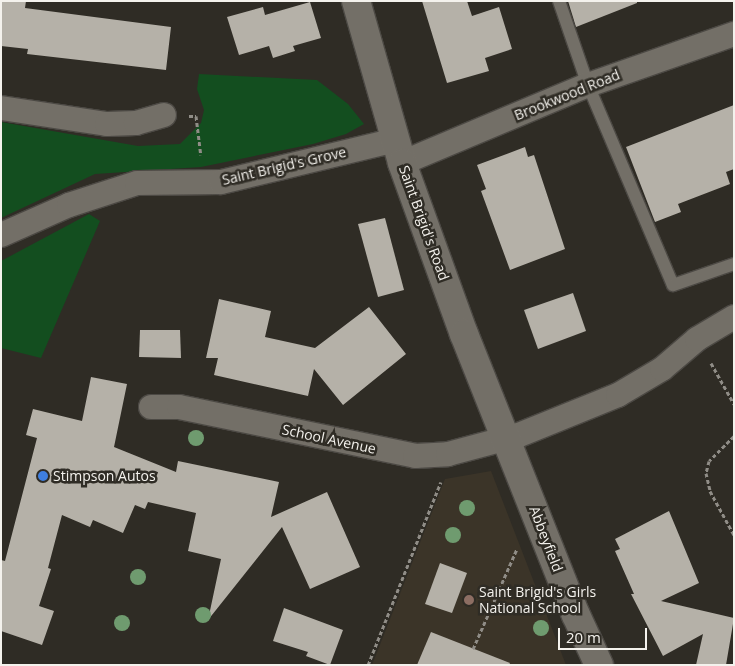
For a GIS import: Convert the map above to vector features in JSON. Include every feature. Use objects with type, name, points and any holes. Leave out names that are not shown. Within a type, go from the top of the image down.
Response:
[{"type":"street","name":"Saint Brigid's Road","points":[[356,1],[399,152],[464,334],[507,439]]},
{"type":"street","name":"Brookwood Road","points":[[399,152],[734,34]]},
{"type":"street","points":[[1,108],[107,124],[136,123],[164,115]]},
{"type":"street","name":"Saint Brigid's Grove","points":[[1,235],[69,204],[137,183],[221,182],[399,152]]},
{"type":"street","name":"School Avenue","points":[[151,406],[179,407],[415,456],[448,454],[507,439],[618,395],[662,369],[697,339],[734,317]]},
{"type":"street","name":"Abbeyfield","points":[[507,439],[576,615],[599,665]]},
{"type":"lane","points":[[559,1],[588,85],[673,285],[734,264]]},
{"type":"path","points":[[164,115],[196,116],[205,182]]},
{"type":"path","points":[[697,339],[734,404]]},
{"type":"path","points":[[734,436],[709,462],[706,473],[710,490],[734,535]]},
{"type":"path","points":[[368,665],[446,470],[448,454]]},
{"type":"path","points":[[472,648],[519,545]]},
{"type":"shaded area","name":"Saint Brigid's Girls National School","points":[[491,471],[566,665],[372,665],[445,479]]},
{"type":"green space","points":[[199,74],[317,80],[348,104],[364,124],[346,134],[313,144],[201,167],[95,174],[1,218],[1,122],[138,146],[180,144],[201,123],[204,110],[197,89]]},
{"type":"green space","points":[[89,214],[100,221],[41,358],[1,348],[1,261]]},
{"type":"building","points":[[1,1],[26,1],[25,8],[171,27],[166,70],[27,54],[28,49],[1,46]]},
{"type":"building","points":[[422,1],[467,1],[472,16],[499,7],[512,49],[485,58],[489,71],[447,83]]},
{"type":"building","points":[[568,1],[637,1],[637,3],[576,27]]},
{"type":"building","points":[[310,2],[321,38],[293,46],[295,51],[273,58],[269,46],[239,55],[227,17],[263,7],[265,15]]},
{"type":"building","points":[[734,105],[734,169],[726,172],[730,184],[678,204],[681,212],[655,222],[626,147]]},
{"type":"building","points":[[525,147],[528,157],[534,155],[565,249],[510,270],[481,191],[486,189],[477,165]]},
{"type":"building","points":[[385,218],[404,290],[378,297],[358,224]]},
{"type":"building","points":[[573,293],[586,331],[538,349],[524,310]]},
{"type":"building","points":[[219,299],[271,311],[265,337],[315,348],[369,307],[406,354],[343,405],[314,369],[308,396],[214,375],[218,358],[206,358]]},
{"type":"building","points":[[140,330],[180,330],[181,358],[139,357]]},
{"type":"building","points":[[91,377],[127,384],[114,447],[176,472],[178,461],[279,482],[271,517],[327,492],[360,567],[310,589],[282,527],[208,620],[221,559],[188,551],[196,513],[148,502],[145,509],[135,505],[123,533],[93,520],[90,527],[62,515],[48,568],[51,569],[39,606],[54,611],[42,645],[1,631],[1,560],[5,561],[37,438],[26,435],[33,409],[82,421]]},
{"type":"building","points":[[669,511],[699,583],[661,601],[734,618],[726,665],[696,665],[703,634],[663,656],[631,594],[634,594],[615,551],[620,549],[615,539]]},
{"type":"building","points":[[440,563],[467,573],[452,613],[425,604]]},
{"type":"building","points":[[284,608],[343,630],[330,665],[306,656],[308,652],[273,641]]},
{"type":"building","points":[[431,632],[510,663],[509,665],[417,665]]},
{"type":"place","name":"Stimpson Autos","points":[[43,476]]},
{"type":"place","name":"Saint Brigid's Girls National School","points":[[469,600]]}]
